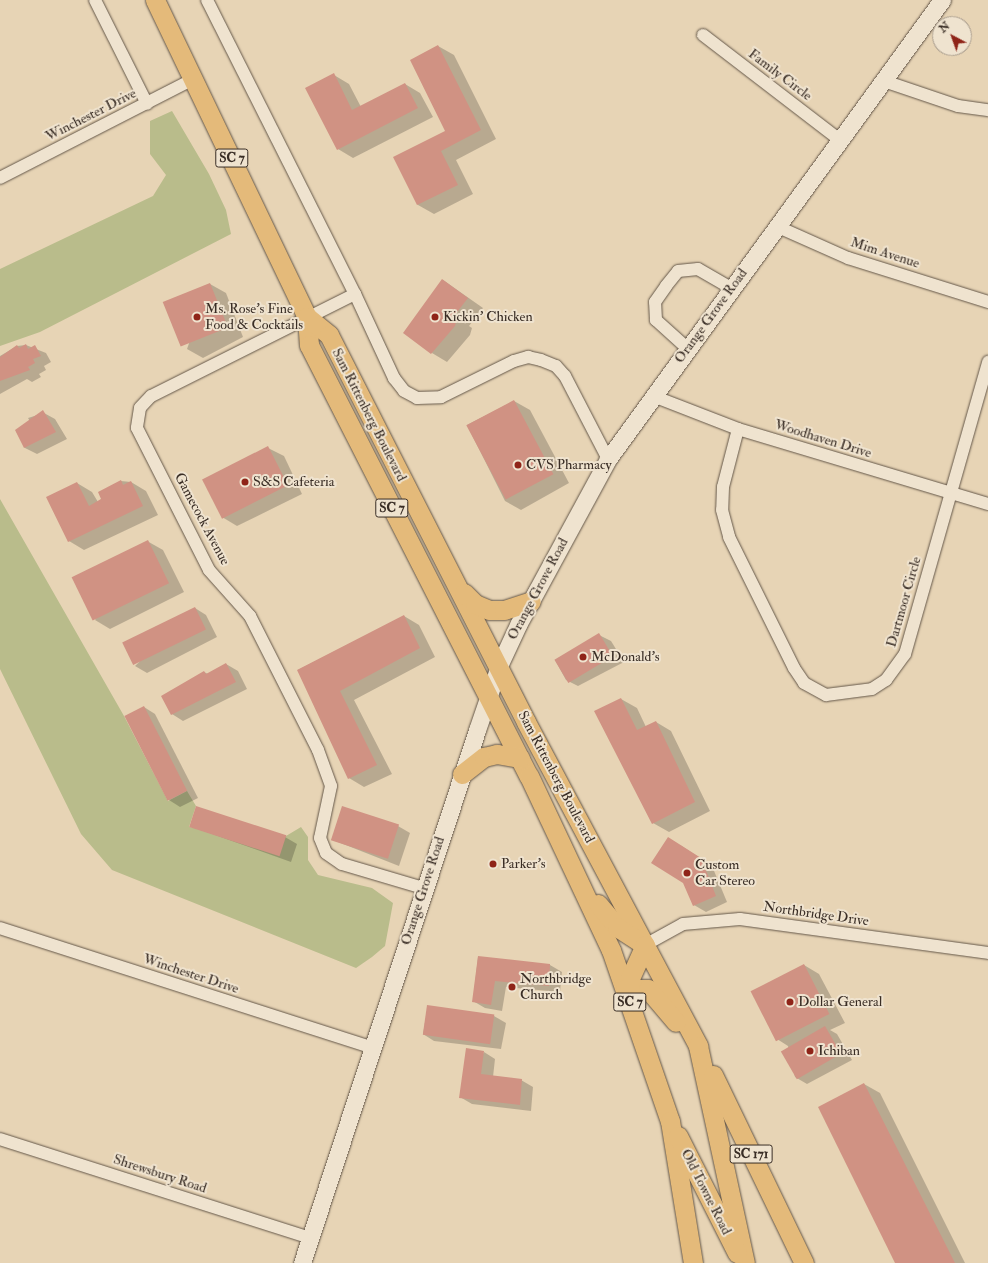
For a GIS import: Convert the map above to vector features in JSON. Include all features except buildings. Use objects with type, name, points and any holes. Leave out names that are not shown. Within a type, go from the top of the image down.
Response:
[{"type":"main road","name":"Sam Rittenberg Boulevard","points":[[155,0],[195,78],[307,317],[309,345],[584,886],[625,989],[670,1121],[693,1263]]},
{"type":"main road","name":"Sam Rittenberg Boulevard","points":[[307,317],[329,335],[457,586],[698,1046],[745,1263]]},
{"type":"main road","points":[[457,586],[474,604],[489,610],[504,610],[531,601]]},
{"type":"main road","points":[[462,774],[484,757],[497,754],[520,758]]},
{"type":"main road","points":[[584,886],[617,927],[645,945],[625,989],[648,989],[698,1046]]},
{"type":"main road","name":"SC 171","points":[[698,1046],[804,1263]]},
{"type":"main road","name":"Old Towne Road","points":[[670,1121],[742,1263]]},
{"type":"street","points":[[95,0],[147,104]]},
{"type":"street","points":[[206,0],[355,294],[394,378],[404,391],[417,398],[435,398],[514,361],[528,357],[541,360],[556,366],[565,376],[608,459]]},
{"type":"street","name":"Orange Grove Road","points":[[302,1263],[373,1048],[423,888],[488,697],[499,666],[531,601],[608,459],[776,226],[884,81],[942,0]]},
{"type":"street","name":"Family Circle","points":[[703,35],[840,140]]},
{"type":"street","name":"Winchester Drive","points":[[0,178],[147,104],[195,78]]},
{"type":"street","points":[[884,81],[958,106],[988,110]]},
{"type":"street","name":"Mim Avenue","points":[[776,226],[848,258],[988,302]]},
{"type":"street","points":[[688,348],[656,320],[656,302],[666,286],[678,271],[698,268],[731,288]]},
{"type":"street","name":"Gamecock Avenue","points":[[355,294],[151,396],[140,408],[137,428],[209,570],[250,616],[318,750],[332,786],[320,838],[326,852],[342,864],[423,888]]},
{"type":"street","name":"Dartmoor Circle","points":[[738,429],[723,487],[722,510],[729,537],[794,668],[804,683],[826,695],[872,689],[886,680],[905,654],[988,362]]},
{"type":"street","name":"Woodhaven Drive","points":[[653,396],[738,429],[988,504]]},
{"type":"street","name":"Northbridge Drive","points":[[645,945],[683,924],[740,919],[988,953]]},
{"type":"street","name":"Winchester Drive","points":[[0,928],[373,1048]]},
{"type":"street","name":"Shrewsbury Road","points":[[0,1140],[310,1238]]},
{"type":"green space","points":[[172,111],[209,174],[226,210],[231,234],[40,332],[0,346],[0,269],[153,196],[166,175],[150,154],[150,121]]},
{"type":"green space","points":[[0,499],[124,716],[168,801],[187,791],[196,806],[189,827],[286,836],[301,827],[308,837],[308,860],[318,875],[372,888],[393,903],[385,946],[372,957],[356,968],[112,870],[81,834],[0,669]]},
{"type":"place","name":"Ms. Rose's Fine Food & Cocktails","points":[[197,317]]},
{"type":"place","name":"Kickin' Chicken","points":[[435,317]]},
{"type":"place","name":"CVS Pharmacy","points":[[518,465]]},
{"type":"place","name":"S&S Cafeteria","points":[[245,482]]},
{"type":"place","name":"McDonald's","points":[[583,657]]},
{"type":"place","name":"Parker's","points":[[493,864]]},
{"type":"place","name":"Custom Car Stereo","points":[[687,873]]},
{"type":"place","name":"Northbridge Church","points":[[512,987]]},
{"type":"place","name":"Dollar General","points":[[790,1002]]},
{"type":"place","name":"Ichiban","points":[[810,1051]]}]
